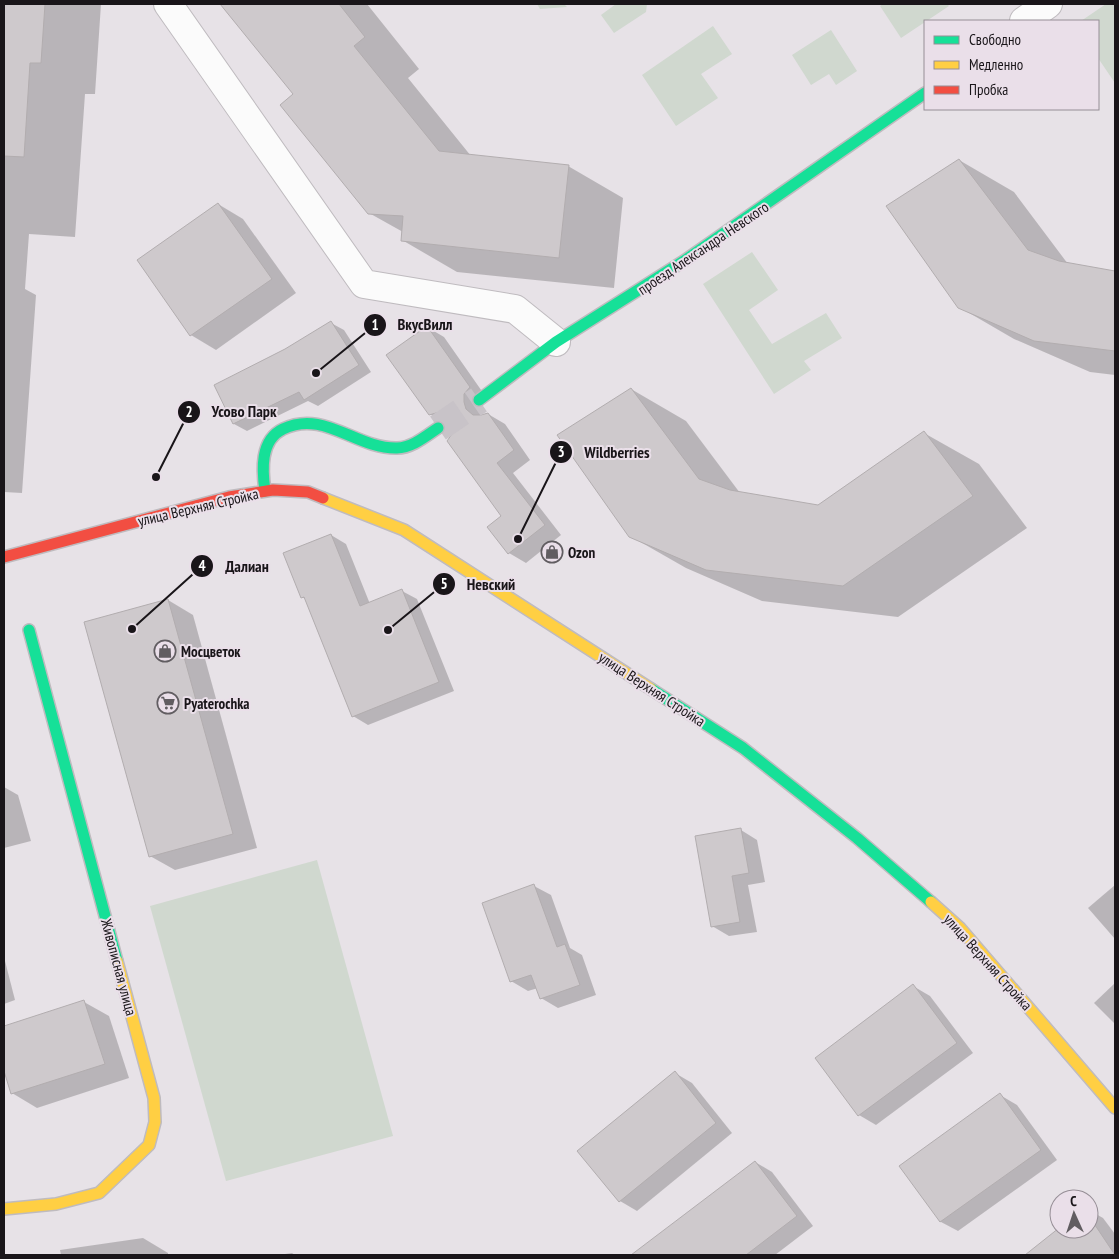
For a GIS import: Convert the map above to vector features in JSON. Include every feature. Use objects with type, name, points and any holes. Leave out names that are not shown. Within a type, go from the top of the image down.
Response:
[{"type":"street","points":[[168,4],[364,284],[515,309],[556,342]]},
{"type":"street","points":[[1025,20],[1048,4]]},
{"type":"street","name":"проезд Александра Невского","points":[[479,400],[556,342],[684,261],[815,172],[924,94]]},
{"type":"street","points":[[265,491],[262,472],[264,453],[272,437],[287,426],[305,422],[327,426],[371,444],[398,448],[422,440],[438,428]]},
{"type":"street","name":"улица Верхняя Стройка","points":[[4,557],[83,534],[228,497],[265,491],[308,492],[404,530],[743,748],[857,838],[960,928],[1115,1108]]},
{"type":"street","name":"Живописная улица","points":[[4,1209],[56,1204],[99,1193],[149,1144],[154,1122],[154,1098],[29,630]]},
{"type":"shaded area","points":[[537,4],[564,4],[567,7],[540,9]]},
{"type":"shaded area","points":[[616,4],[647,4],[646,12],[614,33],[601,15]]},
{"type":"shaded area","points":[[883,4],[947,4],[949,6],[928,20],[924,20],[924,23],[901,38],[880,6]]},
{"type":"shaded area","points":[[1106,4],[1115,4],[1115,83],[1099,59],[1099,20],[1082,20]]},
{"type":"shaded area","points":[[713,26],[732,54],[701,74],[718,98],[676,126],[642,75]]},
{"type":"shaded area","points":[[831,30],[857,71],[836,85],[829,74],[811,85],[792,55]]},
{"type":"shaded area","points":[[752,252],[778,290],[749,310],[772,344],[826,313],[842,338],[804,361],[811,370],[774,394],[703,284]]},
{"type":"shaded area","points":[[317,860],[393,1136],[226,1181],[150,906]]},
{"type":"building","points":[[4,4],[45,4],[41,63],[30,63],[24,157],[4,156]]},
{"type":"building","points":[[220,4],[339,4],[365,37],[354,46],[439,151],[569,165],[559,258],[401,241],[403,216],[368,214],[280,105],[293,94]]},
{"type":"building","points":[[959,159],[1028,250],[1059,261],[1115,271],[1115,351],[1034,341],[958,308],[886,206]]},
{"type":"building","points":[[218,203],[272,279],[190,336],[137,260]]},
{"type":"building","points":[[331,321],[359,365],[304,400],[299,392],[233,424],[214,385],[285,349]]},
{"type":"building","points":[[427,326],[470,387],[464,394],[466,409],[473,415],[488,413],[514,450],[497,463],[545,525],[508,554],[487,527],[501,516],[447,441],[452,434],[453,426],[451,420],[444,414],[436,413],[429,415],[386,355]]},
{"type":"building","points":[[631,388],[699,479],[730,490],[818,505],[924,431],[973,496],[843,586],[706,570],[629,537],[557,435]]},
{"type":"building","points":[[331,534],[360,606],[402,589],[439,682],[352,717],[304,597],[301,598],[283,553]]},
{"type":"building","points":[[168,599],[233,834],[149,857],[84,622]]},
{"type":"building","points":[[741,828],[749,873],[732,876],[740,922],[711,927],[695,836]]},
{"type":"building","points":[[534,884],[557,947],[565,944],[580,985],[540,999],[531,975],[510,982],[482,903]]},
{"type":"building","points":[[913,984],[957,1043],[858,1116],[815,1058]]},
{"type":"building","points":[[84,1000],[105,1064],[11,1094],[4,1071],[4,1026]]},
{"type":"building","points":[[675,1071],[716,1123],[619,1202],[577,1151]]},
{"type":"building","points":[[1000,1093],[1041,1150],[940,1222],[899,1166]]},
{"type":"building","points":[[755,1161],[797,1216],[746,1255],[631,1255]]},
{"type":"building","points":[[1099,1231],[1115,1255],[1025,1255],[1049,1236],[1049,1239],[1099,1239]]},
{"type":"tunnel","points":[[438,428],[479,400]]},
{"type":"traffic: fast","points":[[479,400],[556,342],[684,261],[924,94]]},
{"type":"traffic: fast","points":[[265,491],[263,465],[266,448],[270,440],[283,429],[298,424],[326,426],[368,443],[382,447],[397,448],[413,444],[438,428]]},
{"type":"traffic: fast","points":[[29,630],[117,961]]},
{"type":"traffic: fast","points":[[651,689],[743,748],[857,838],[931,902]]},
{"type":"traffic: slow","points":[[323,498],[404,530],[651,689]]},
{"type":"traffic: slow","points":[[931,902],[960,928],[1115,1108]]},
{"type":"traffic: slow","points":[[4,1209],[56,1204],[99,1193],[149,1145],[155,1122],[154,1098],[117,961]]},
{"type":"traffic: jam","points":[[4,557],[229,497],[273,490],[308,492],[323,498]]},
{"type":"place","name":"ВкусВилл","points":[[316,373]]},
{"type":"place","name":"Усово Парк","points":[[156,477]]},
{"type":"place","name":"Wildberries","points":[[518,539]]},
{"type":"place","name":"Ozon","points":[[552,552]]},
{"type":"place","name":"Далиан","points":[[132,629]]},
{"type":"place","name":"Невский","points":[[388,630]]},
{"type":"place","name":"Мосцветок","points":[[165,651]]},
{"type":"place","name":"Pyaterochka","points":[[168,703]]}]
